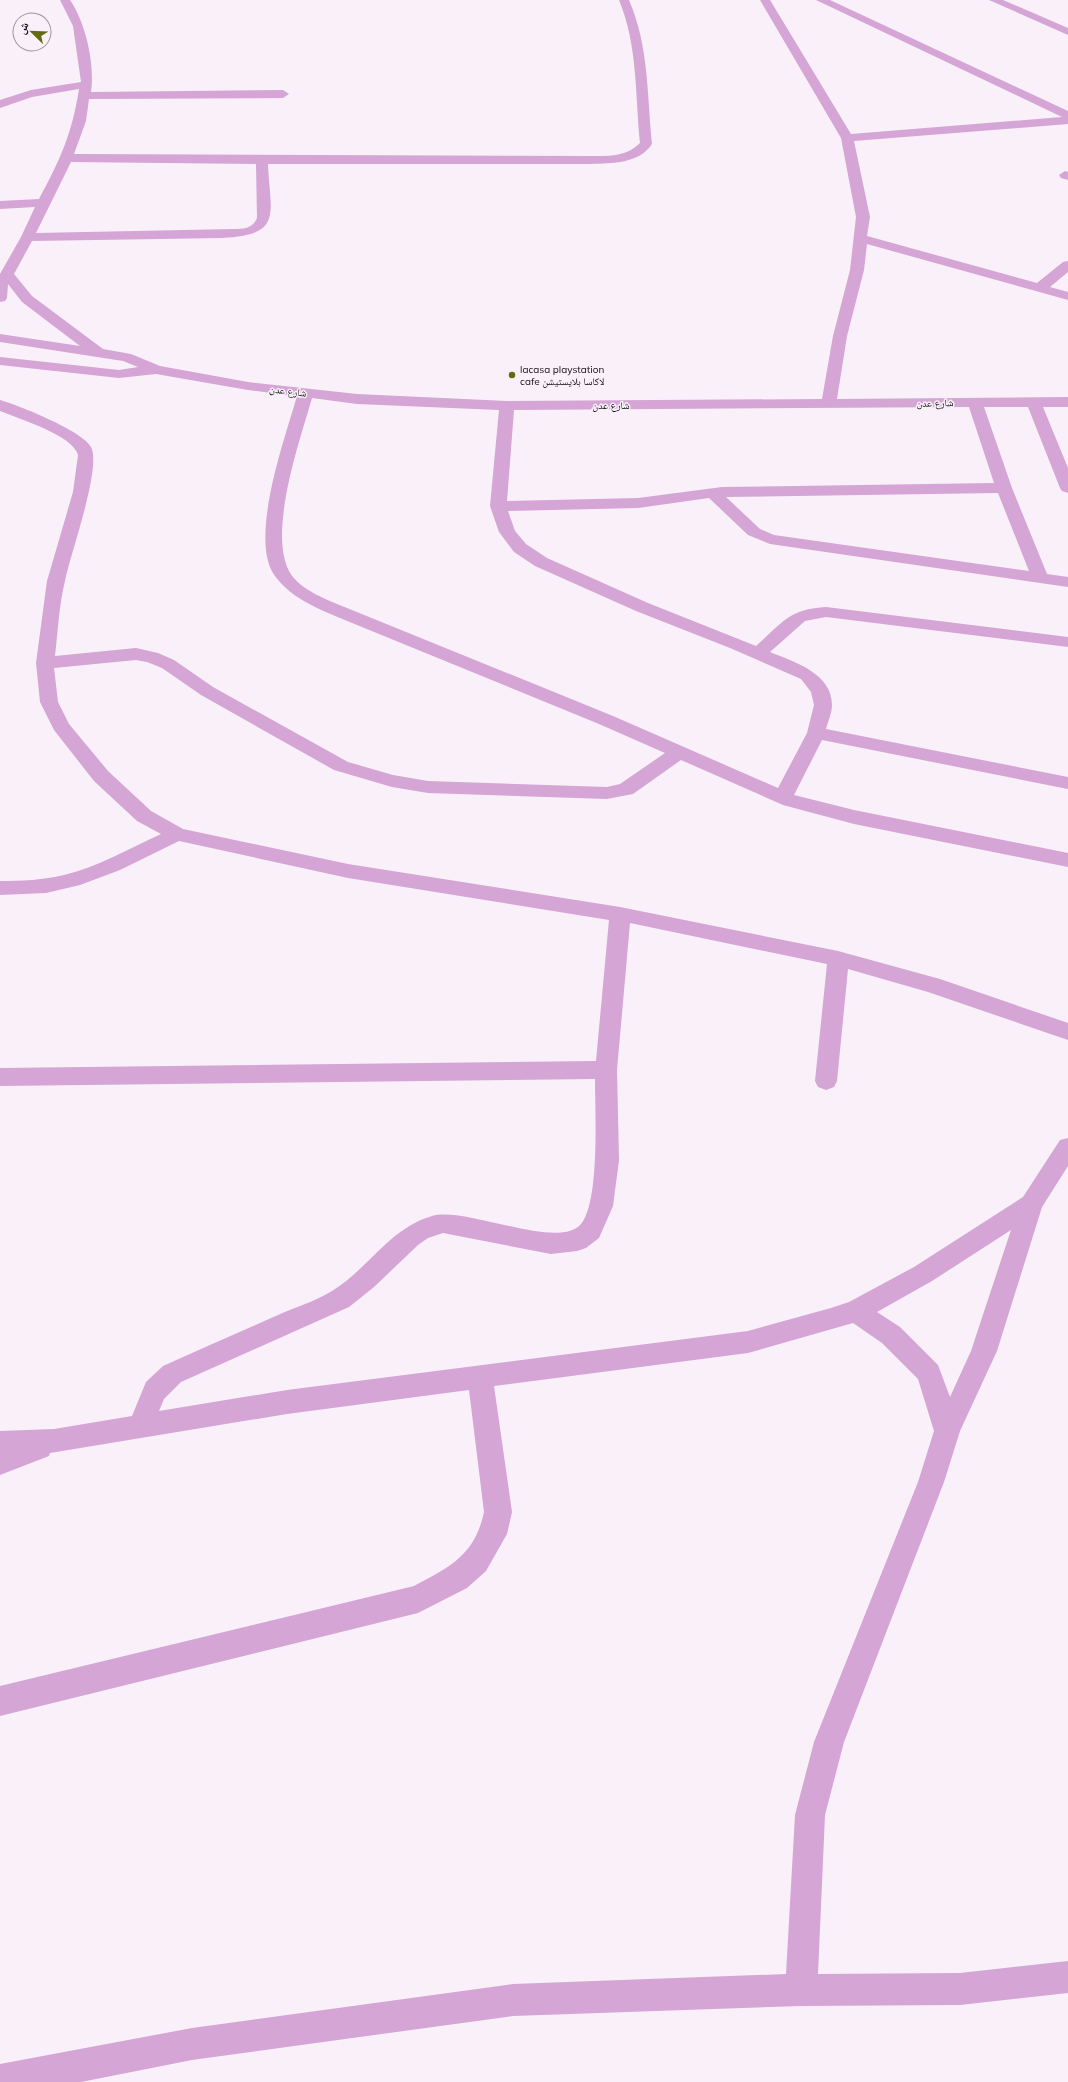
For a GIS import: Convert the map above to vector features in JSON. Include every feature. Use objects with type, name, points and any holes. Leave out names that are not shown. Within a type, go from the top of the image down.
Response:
[{"type":"street","points":[[65,0],[78,26],[87,78],[80,121],[67,158],[43,203],[28,237],[2,285],[27,299],[101,354]]},
{"type":"street","points":[[67,158],[262,160],[591,160],[632,156],[640,152],[646,144],[638,50],[632,20],[624,0]]},
{"type":"street","points":[[765,0],[847,138],[863,217],[856,270],[840,336],[829,404]]},
{"type":"street","points":[[821,0],[1068,115]]},
{"type":"street","points":[[994,0],[1012,3],[1068,32]]},
{"type":"street","points":[[0,104],[25,95],[86,90],[283,94]]},
{"type":"street","points":[[847,138],[1068,120]]},
{"type":"street","points":[[28,237],[222,234],[254,230],[263,224],[264,218],[262,160]]},
{"type":"street","points":[[0,205],[43,203]]},
{"type":"street","points":[[860,238],[1038,289],[1068,296]]},
{"type":"street","points":[[1038,289],[1068,265]]},
{"type":"street","name":"شارع عدن","points":[[0,338],[126,357],[156,370],[248,386],[373,400],[507,406],[1068,402]]},
{"type":"street","name":"شارع عدن","points":[[0,361],[119,374],[156,370]]},
{"type":"street","points":[[306,393],[284,469],[276,513],[275,555],[280,570],[292,585],[309,597],[341,612],[606,720],[783,798],[854,817],[1068,860]]},
{"type":"street","points":[[975,402],[1004,488],[1040,578]]},
{"type":"street","points":[[1034,402],[1068,488]]},
{"type":"street","points":[[0,405],[77,441],[84,448],[86,456],[81,492],[56,581],[45,663],[49,702],[61,726],[77,748],[101,776],[139,812],[177,834],[259,853],[348,871],[620,914],[838,959],[932,985],[1068,1032]]},
{"type":"street","points":[[507,406],[498,506],[507,532],[520,548],[541,562],[642,607],[807,675],[820,691],[823,705],[816,733],[783,798]]},
{"type":"street","points":[[498,506],[638,503],[713,493],[1004,488]]},
{"type":"street","points":[[713,493],[754,532],[770,539],[1068,582]]},
{"type":"street","points":[[758,654],[799,617],[811,613],[826,612],[1068,642]]},
{"type":"street","points":[[45,663],[130,654],[152,657],[168,664],[207,691],[341,766],[392,782],[428,787],[607,793],[626,789],[680,752]]},
{"type":"street","points":[[816,733],[1068,783]]},
{"type":"street","points":[[0,888],[31,887],[72,880],[113,865],[177,834]]},
{"type":"street","points":[[142,1426],[153,1392],[160,1382],[172,1374],[340,1299],[364,1280],[386,1258],[416,1233],[429,1226],[443,1223],[551,1244],[578,1241],[590,1231],[601,1206],[607,1160],[606,1070],[620,914]]},
{"type":"street","points":[[826,1080],[838,959]]},
{"type":"street","points":[[0,1077],[606,1070]]},
{"type":"street","points":[[801,1990],[810,1815],[829,1742],[931,1482],[947,1431],[984,1351],[1031,1204],[1068,1147]]},
{"type":"street","points":[[0,1443],[54,1442],[287,1402],[748,1342],[856,1311],[922,1274],[1031,1204]]},
{"type":"street","points":[[856,1311],[891,1336],[929,1373],[947,1431]]},
{"type":"street","points":[[0,1701],[418,1599],[457,1578],[476,1562],[493,1534],[498,1512],[480,1377]]},
{"type":"street","points":[[0,1463],[54,1442]]},
{"type":"street","points":[[0,2081],[192,2044],[513,2000],[801,1990],[960,1989],[1068,1977]]},
{"type":"place","name":"lacasa playstation cafe لاكاسا بلايستيشن","points":[[512,375]]}]
